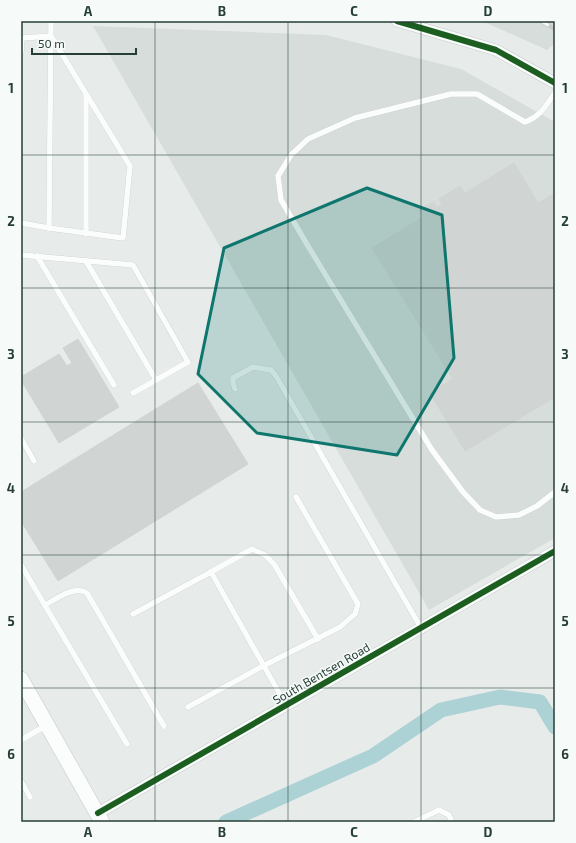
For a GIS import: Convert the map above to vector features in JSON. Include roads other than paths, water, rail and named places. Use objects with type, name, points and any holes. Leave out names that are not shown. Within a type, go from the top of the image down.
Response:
[{"type":"main road","points":[[21,679],[100,817]]},
{"type":"street","points":[[397,21],[496,50],[555,83]]},
{"type":"street","name":"South Bentsen Road","points":[[100,817],[286,705],[555,551]]},
{"type":"lane","points":[[49,228],[51,21]]},
{"type":"lane","points":[[21,53],[22,38],[51,36]]},
{"type":"lane","points":[[21,223],[86,234],[123,238],[130,166],[51,36]]},
{"type":"lane","points":[[86,93],[86,234]]},
{"type":"lane","points":[[555,93],[542,112],[534,119],[525,122],[477,94],[451,94],[355,118],[308,139],[291,155],[278,176],[281,200],[432,450],[463,492],[480,510],[496,517],[519,515],[536,506],[555,492]]},
{"type":"lane","points":[[21,255],[133,265],[188,362],[133,393]]},
{"type":"lane","points":[[37,256],[114,385]]},
{"type":"lane","points":[[86,261],[156,380]]},
{"type":"lane","points":[[235,389],[232,383],[233,378],[253,367],[271,370],[276,376],[421,628]]},
{"type":"lane","points":[[21,438],[34,461]]},
{"type":"lane","points":[[188,707],[348,622],[355,614],[358,604],[296,497]]},
{"type":"lane","points":[[133,614],[252,549],[265,555],[274,564],[318,638]]},
{"type":"lane","points":[[21,565],[127,744]]},
{"type":"lane","points":[[211,572],[286,705]]},
{"type":"lane","points":[[45,606],[76,591],[83,590],[87,593],[164,726]]},
{"type":"lane","points":[[21,740],[48,725]]},
{"type":"lane","points":[[21,781],[30,797]]},
{"type":"lane","points":[[414,822],[439,810],[449,815],[452,822]]},
{"type":"waterway","points":[[226,822],[373,756],[441,710],[500,697],[540,702],[555,727]]},
{"type":"railway","points":[[541,21],[555,29]]}]
